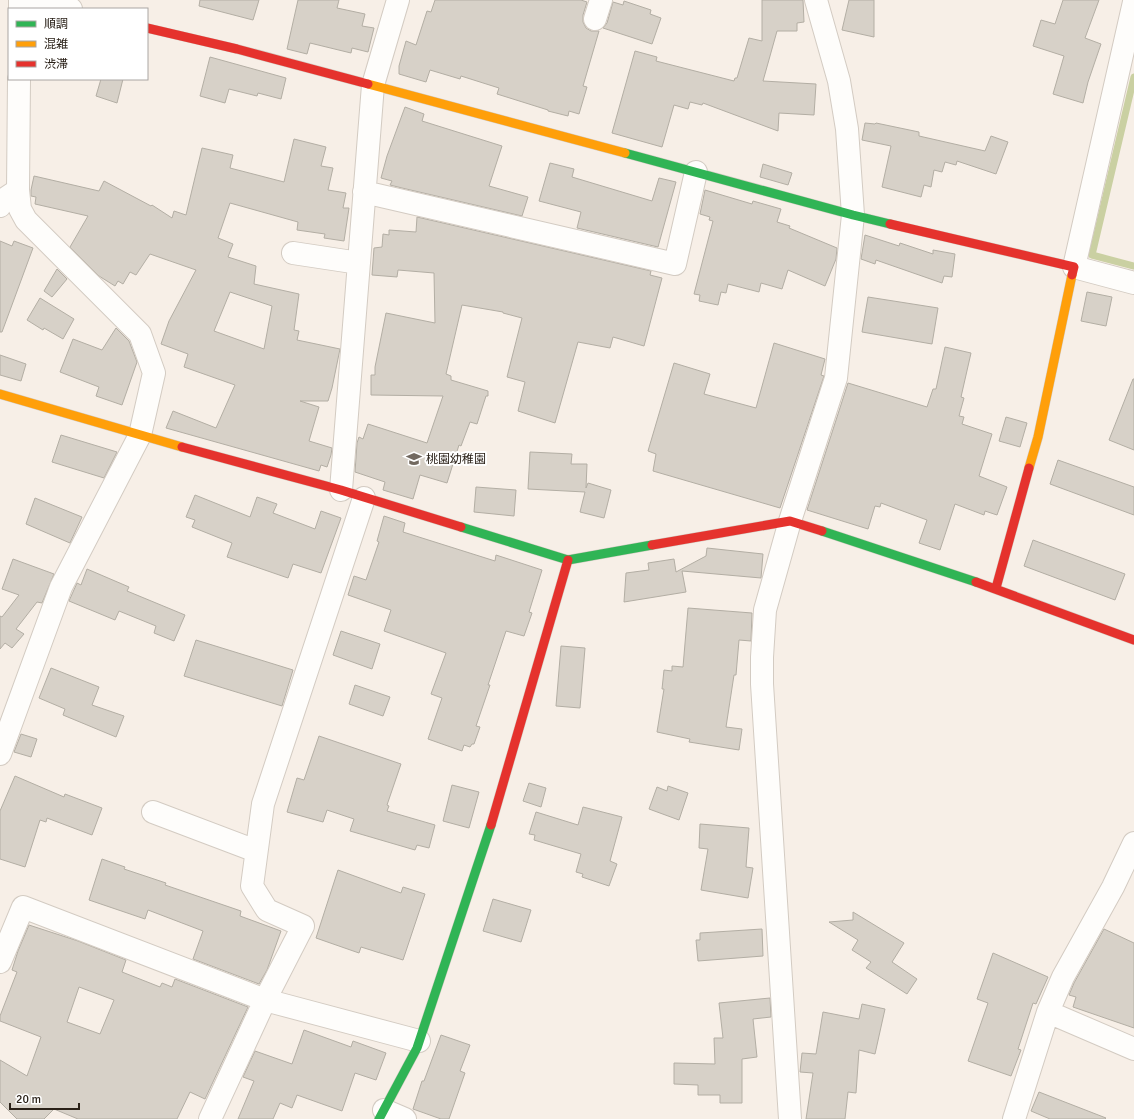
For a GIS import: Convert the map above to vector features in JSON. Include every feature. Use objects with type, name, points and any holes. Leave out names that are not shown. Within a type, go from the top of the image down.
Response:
[{"type":"street","points":[[34,0],[67,8]]},
{"type":"street","points":[[341,490],[373,85],[398,0]]},
{"type":"street","points":[[790,1119],[762,684],[762,657],[766,610],[790,521],[836,378],[853,215],[847,129],[839,81],[816,0]]},
{"type":"street","points":[[996,588],[1038,437],[1074,267],[1134,2]]},
{"type":"street","points":[[148,28],[237,49],[373,85],[853,215],[1074,267],[1134,283]]},
{"type":"street","points":[[0,206],[9,187],[19,80]]},
{"type":"street","points":[[364,192],[675,264],[696,172]]},
{"type":"street","points":[[0,754],[61,587],[140,435],[154,373],[140,334],[26,220],[9,187]]},
{"type":"street","points":[[293,253],[359,263]]},
{"type":"street","points":[[0,394],[140,435],[341,490],[568,560],[790,521],[996,588],[1134,640]]},
{"type":"street","points":[[210,1119],[265,1000],[303,926],[267,910],[252,886],[256,851],[263,804],[364,498]]},
{"type":"street","points":[[405,1119],[382,1114],[417,1048],[491,826],[568,560]]},
{"type":"street","points":[[153,812],[256,851]]},
{"type":"street","points":[[1014,1119],[1048,1012],[1063,977],[1113,887],[1134,843]]},
{"type":"street","points":[[0,962],[23,908],[265,1000],[419,1041]]},
{"type":"street","points":[[1048,1012],[1134,1049]]},
{"type":"building","points":[[200,0],[259,0],[253,20],[199,6]]},
{"type":"building","points":[[298,0],[339,0],[337,8],[365,14],[362,26],[374,28],[368,52],[352,48],[351,53],[310,43],[307,54],[287,49]]},
{"type":"building","points":[[435,0],[581,0],[587,2],[583,15],[583,22],[586,28],[591,31],[599,31],[583,86],[587,87],[579,114],[569,111],[568,116],[548,111],[497,94],[499,88],[461,76],[460,79],[430,70],[426,82],[399,74],[399,66],[406,41],[416,45],[427,11],[431,12]]},
{"type":"building","points":[[762,0],[803,0],[804,22],[797,23],[797,31],[777,31],[763,81],[816,84],[814,115],[779,113],[778,131],[703,103],[702,105],[690,102],[688,109],[674,105],[662,147],[612,133],[635,51],[657,57],[656,61],[734,81],[735,78],[737,78],[749,38],[762,41]]},
{"type":"building","points":[[849,0],[874,0],[874,37],[842,30]]},
{"type":"building","points":[[1063,0],[1099,0],[1085,38],[1101,44],[1088,82],[1083,103],[1053,94],[1064,56],[1033,46],[1041,20],[1055,24]]},
{"type":"building","points":[[624,1],[651,10],[650,14],[661,18],[652,44],[603,28],[607,23],[613,2],[623,5]]},
{"type":"building","points":[[210,57],[286,78],[281,99],[258,93],[257,96],[229,89],[225,103],[200,96]]},
{"type":"building","points":[[101,80],[123,80],[117,103],[96,96]]},
{"type":"building","points":[[405,107],[424,114],[422,121],[502,146],[489,186],[528,197],[522,216],[390,185],[392,181],[381,178],[387,156]]},
{"type":"building","points":[[865,123],[876,123],[919,132],[919,136],[985,151],[991,136],[1008,142],[996,174],[957,161],[956,165],[945,162],[942,172],[934,170],[931,187],[924,185],[921,197],[882,187],[891,146],[862,140]]},
{"type":"building","points":[[294,139],[326,147],[321,166],[333,168],[328,190],[346,193],[343,208],[349,208],[344,241],[324,238],[325,234],[297,230],[298,222],[230,203],[218,238],[233,244],[228,257],[256,266],[254,284],[299,294],[294,330],[299,331],[297,340],[340,349],[328,401],[300,401],[319,407],[309,441],[332,448],[327,467],[321,465],[319,471],[166,428],[173,411],[216,428],[235,385],[184,367],[188,354],[161,344],[169,321],[196,270],[150,254],[136,275],[130,272],[123,284],[118,281],[115,286],[99,276],[70,247],[88,216],[35,204],[36,197],[31,196],[34,176],[99,191],[104,181],[151,206],[152,205],[172,218],[174,211],[186,215],[202,148],[233,155],[230,168],[284,182]],"holes":[[[230,292],[272,306],[264,349],[214,331]]]},
{"type":"building","points":[[550,163],[574,169],[572,177],[652,201],[659,178],[676,182],[658,247],[577,228],[581,212],[539,201]]},
{"type":"building","points":[[763,164],[792,173],[788,185],[760,177]]},
{"type":"building","points":[[705,190],[752,204],[753,201],[781,209],[777,222],[790,226],[789,228],[837,248],[836,259],[825,286],[788,270],[782,289],[761,283],[759,292],[728,284],[726,293],[721,292],[718,305],[699,301],[700,295],[694,294],[713,221],[709,220],[710,217],[700,214]]},
{"type":"building","points":[[417,217],[651,271],[650,275],[662,278],[644,346],[613,337],[610,348],[578,342],[555,423],[518,411],[525,382],[507,377],[522,318],[503,312],[462,305],[446,374],[451,376],[451,380],[488,391],[488,396],[486,396],[477,424],[470,422],[461,446],[459,445],[447,483],[420,475],[413,499],[383,490],[385,482],[355,472],[357,443],[359,437],[363,439],[368,424],[427,443],[443,396],[371,395],[371,375],[375,375],[375,367],[386,313],[435,323],[434,273],[398,270],[397,277],[372,275],[374,248],[382,247],[383,234],[389,235],[389,230],[416,232]]},
{"type":"building","points":[[865,235],[899,246],[900,243],[933,254],[933,250],[955,254],[952,277],[944,276],[942,283],[876,260],[875,264],[861,259]]},
{"type":"building","points":[[0,241],[12,246],[14,241],[33,248],[2,332],[0,332]]},
{"type":"building","points":[[57,269],[67,279],[52,297],[44,291]]},
{"type":"building","points":[[1087,292],[1112,297],[1106,326],[1081,321]]},
{"type":"building","points":[[868,297],[938,308],[932,344],[862,332]]},
{"type":"building","points":[[40,298],[74,319],[63,339],[44,328],[43,330],[27,320]]},
{"type":"building","points":[[116,328],[129,341],[137,362],[122,405],[96,396],[99,387],[60,372],[73,339],[102,350]]},
{"type":"building","points":[[774,343],[825,359],[821,375],[824,376],[780,508],[653,471],[656,454],[648,451],[674,363],[710,374],[704,394],[756,408]]},
{"type":"building","points":[[945,347],[971,353],[961,397],[964,398],[959,416],[964,417],[962,424],[992,434],[979,476],[1007,487],[997,515],[985,511],[984,515],[955,504],[940,550],[919,543],[927,520],[881,503],[880,507],[875,506],[868,529],[807,510],[848,383],[927,407],[933,389],[936,389]]},
{"type":"building","points":[[0,355],[26,364],[21,381],[0,375]]},
{"type":"building","points":[[1134,379],[1134,450],[1109,440]]},
{"type":"building","points":[[1006,417],[1027,423],[1020,447],[999,441]]},
{"type":"building","points":[[61,435],[117,452],[104,478],[52,462]]},
{"type":"building","points":[[530,452],[572,454],[571,464],[587,464],[586,488],[588,483],[611,490],[604,518],[580,512],[585,492],[528,489]]},
{"type":"building","points":[[1058,460],[1134,487],[1134,515],[1050,484]]},
{"type":"building","points":[[476,487],[516,490],[514,516],[474,512]]},
{"type":"building","points":[[195,495],[250,517],[257,497],[277,504],[273,513],[315,529],[321,511],[341,518],[321,573],[293,564],[288,578],[227,557],[232,543],[192,527],[195,520],[186,517]]},
{"type":"building","points":[[35,498],[82,517],[70,543],[26,524]]},
{"type":"building","points":[[384,516],[405,523],[403,532],[495,561],[496,555],[542,570],[529,612],[532,613],[524,636],[506,631],[476,726],[480,727],[474,744],[470,747],[464,745],[462,751],[428,739],[442,698],[431,694],[446,653],[384,631],[391,610],[348,595],[354,576],[366,580],[379,542],[377,541]]},
{"type":"building","points":[[1033,540],[1125,574],[1115,600],[1024,566]]},
{"type":"building","points":[[707,548],[763,554],[761,578],[682,571],[686,592],[624,602],[626,573],[649,570],[648,563],[674,559],[676,572],[706,556]]},
{"type":"building","points":[[13,559],[54,574],[42,603],[37,602],[16,629],[24,634],[12,648],[5,643],[0,649],[0,616],[2,617],[19,595],[2,589]]},
{"type":"building","points":[[87,569],[129,587],[127,591],[185,615],[174,641],[154,633],[156,626],[119,611],[115,620],[69,601],[77,583],[81,585]]},
{"type":"building","points":[[688,608],[752,613],[751,641],[739,640],[736,675],[734,675],[726,727],[742,729],[739,750],[689,742],[690,739],[657,732],[664,689],[662,689],[664,670],[672,671],[672,666],[683,667]]},
{"type":"building","points":[[341,631],[380,644],[372,669],[333,655]]},
{"type":"building","points":[[196,640],[293,670],[282,706],[184,676]]},
{"type":"building","points":[[561,646],[585,648],[580,708],[556,706]]},
{"type":"building","points":[[51,668],[99,687],[92,705],[124,716],[116,737],[63,715],[65,709],[39,698]]},
{"type":"building","points":[[355,685],[390,697],[383,716],[349,704]]},
{"type":"building","points":[[21,734],[37,739],[31,757],[14,752]]},
{"type":"building","points":[[319,736],[401,764],[387,805],[389,806],[387,811],[435,825],[429,848],[417,845],[415,850],[350,831],[354,819],[327,810],[323,822],[287,812],[297,778],[304,780]]},
{"type":"building","points":[[15,776],[64,797],[65,794],[102,808],[92,835],[47,818],[46,822],[40,820],[25,867],[0,859],[0,811]]},
{"type":"building","points":[[529,783],[546,788],[541,807],[523,801]]},
{"type":"building","points":[[452,785],[479,792],[469,828],[443,821]]},
{"type":"building","points":[[668,786],[688,793],[679,820],[649,809],[657,787],[667,791]]},
{"type":"building","points":[[583,807],[622,817],[610,861],[617,864],[609,886],[582,877],[583,874],[576,872],[581,854],[534,840],[535,835],[529,834],[536,812],[578,825]]},
{"type":"building","points":[[700,824],[749,828],[746,867],[753,868],[748,898],[701,890],[708,849],[699,848]]},
{"type":"building","points":[[102,859],[125,867],[124,869],[166,883],[165,885],[241,911],[240,916],[281,931],[267,970],[259,984],[193,959],[203,931],[148,910],[145,919],[89,900]]},
{"type":"building","points":[[338,870],[401,893],[403,887],[425,894],[403,960],[361,947],[359,953],[316,938]]},
{"type":"building","points":[[493,899],[531,910],[521,942],[483,931]]},
{"type":"building","points":[[853,912],[904,943],[892,962],[917,979],[907,994],[866,968],[871,962],[852,950],[858,940],[829,922],[853,920]]},
{"type":"building","points":[[29,925],[78,941],[126,960],[122,972],[160,987],[162,983],[172,987],[175,979],[248,1007],[205,1099],[190,1092],[177,1119],[78,1119],[54,1109],[44,1119],[17,1119],[0,1102],[0,1060],[27,1076],[41,1037],[0,1021],[0,1016],[17,972],[12,970]],"holes":[[[79,987],[114,1000],[100,1034],[67,1022]]]},
{"type":"building","points":[[762,929],[763,956],[698,961],[696,940],[700,940],[700,933]]},
{"type":"building","points":[[1104,929],[1134,943],[1134,1028],[1073,1007],[1076,997],[1069,995],[1074,983]]},
{"type":"building","points":[[993,953],[1048,977],[1036,1004],[1033,1003],[1018,1049],[1021,1050],[1011,1076],[968,1061],[988,1003],[977,999]]},
{"type":"building","points":[[770,998],[771,1017],[753,1019],[757,1057],[742,1059],[742,1103],[720,1103],[720,1095],[698,1095],[698,1085],[674,1084],[674,1063],[715,1064],[714,1038],[723,1038],[719,1003]]},
{"type":"building","points":[[862,1004],[885,1009],[875,1054],[859,1050],[856,1093],[848,1092],[845,1119],[806,1119],[813,1073],[800,1072],[802,1053],[816,1054],[823,1012],[859,1019]]},
{"type":"building","points":[[304,1030],[351,1047],[353,1041],[386,1053],[376,1080],[355,1073],[342,1111],[297,1095],[292,1108],[280,1103],[273,1119],[238,1119],[254,1081],[243,1077],[255,1051],[292,1064]]},
{"type":"building","points":[[441,1035],[470,1045],[460,1071],[465,1073],[449,1119],[441,1119],[413,1109],[422,1081],[424,1081]]},
{"type":"building","points":[[1039,1092],[1106,1118],[1050,1119],[1031,1111]]},
{"type":"waterway","points":[[1134,77],[1092,255],[1134,266]]},
{"type":"traffic: fast","points":[[625,153],[890,224]]},
{"type":"traffic: fast","points":[[461,527],[568,560],[652,545]]},
{"type":"traffic: fast","points":[[822,531],[976,582]]},
{"type":"traffic: fast","points":[[379,1119],[417,1048],[491,825]]},
{"type":"traffic: slow","points":[[368,84],[625,153]]},
{"type":"traffic: slow","points":[[1029,468],[1038,437],[1072,275]]},
{"type":"traffic: slow","points":[[0,394],[182,447]]},
{"type":"traffic: jam","points":[[148,28],[237,49],[368,84]]},
{"type":"traffic: jam","points":[[890,224],[1074,267],[1072,275]]},
{"type":"traffic: jam","points":[[182,447],[341,490],[461,527]]},
{"type":"traffic: jam","points":[[996,588],[1029,468]]},
{"type":"traffic: jam","points":[[652,545],[790,521],[822,531]]},
{"type":"traffic: jam","points":[[491,825],[568,560]]},
{"type":"traffic: jam","points":[[976,582],[1134,640]]},
{"type":"place","name":"桃園幼稚園","points":[[414,459]]}]
